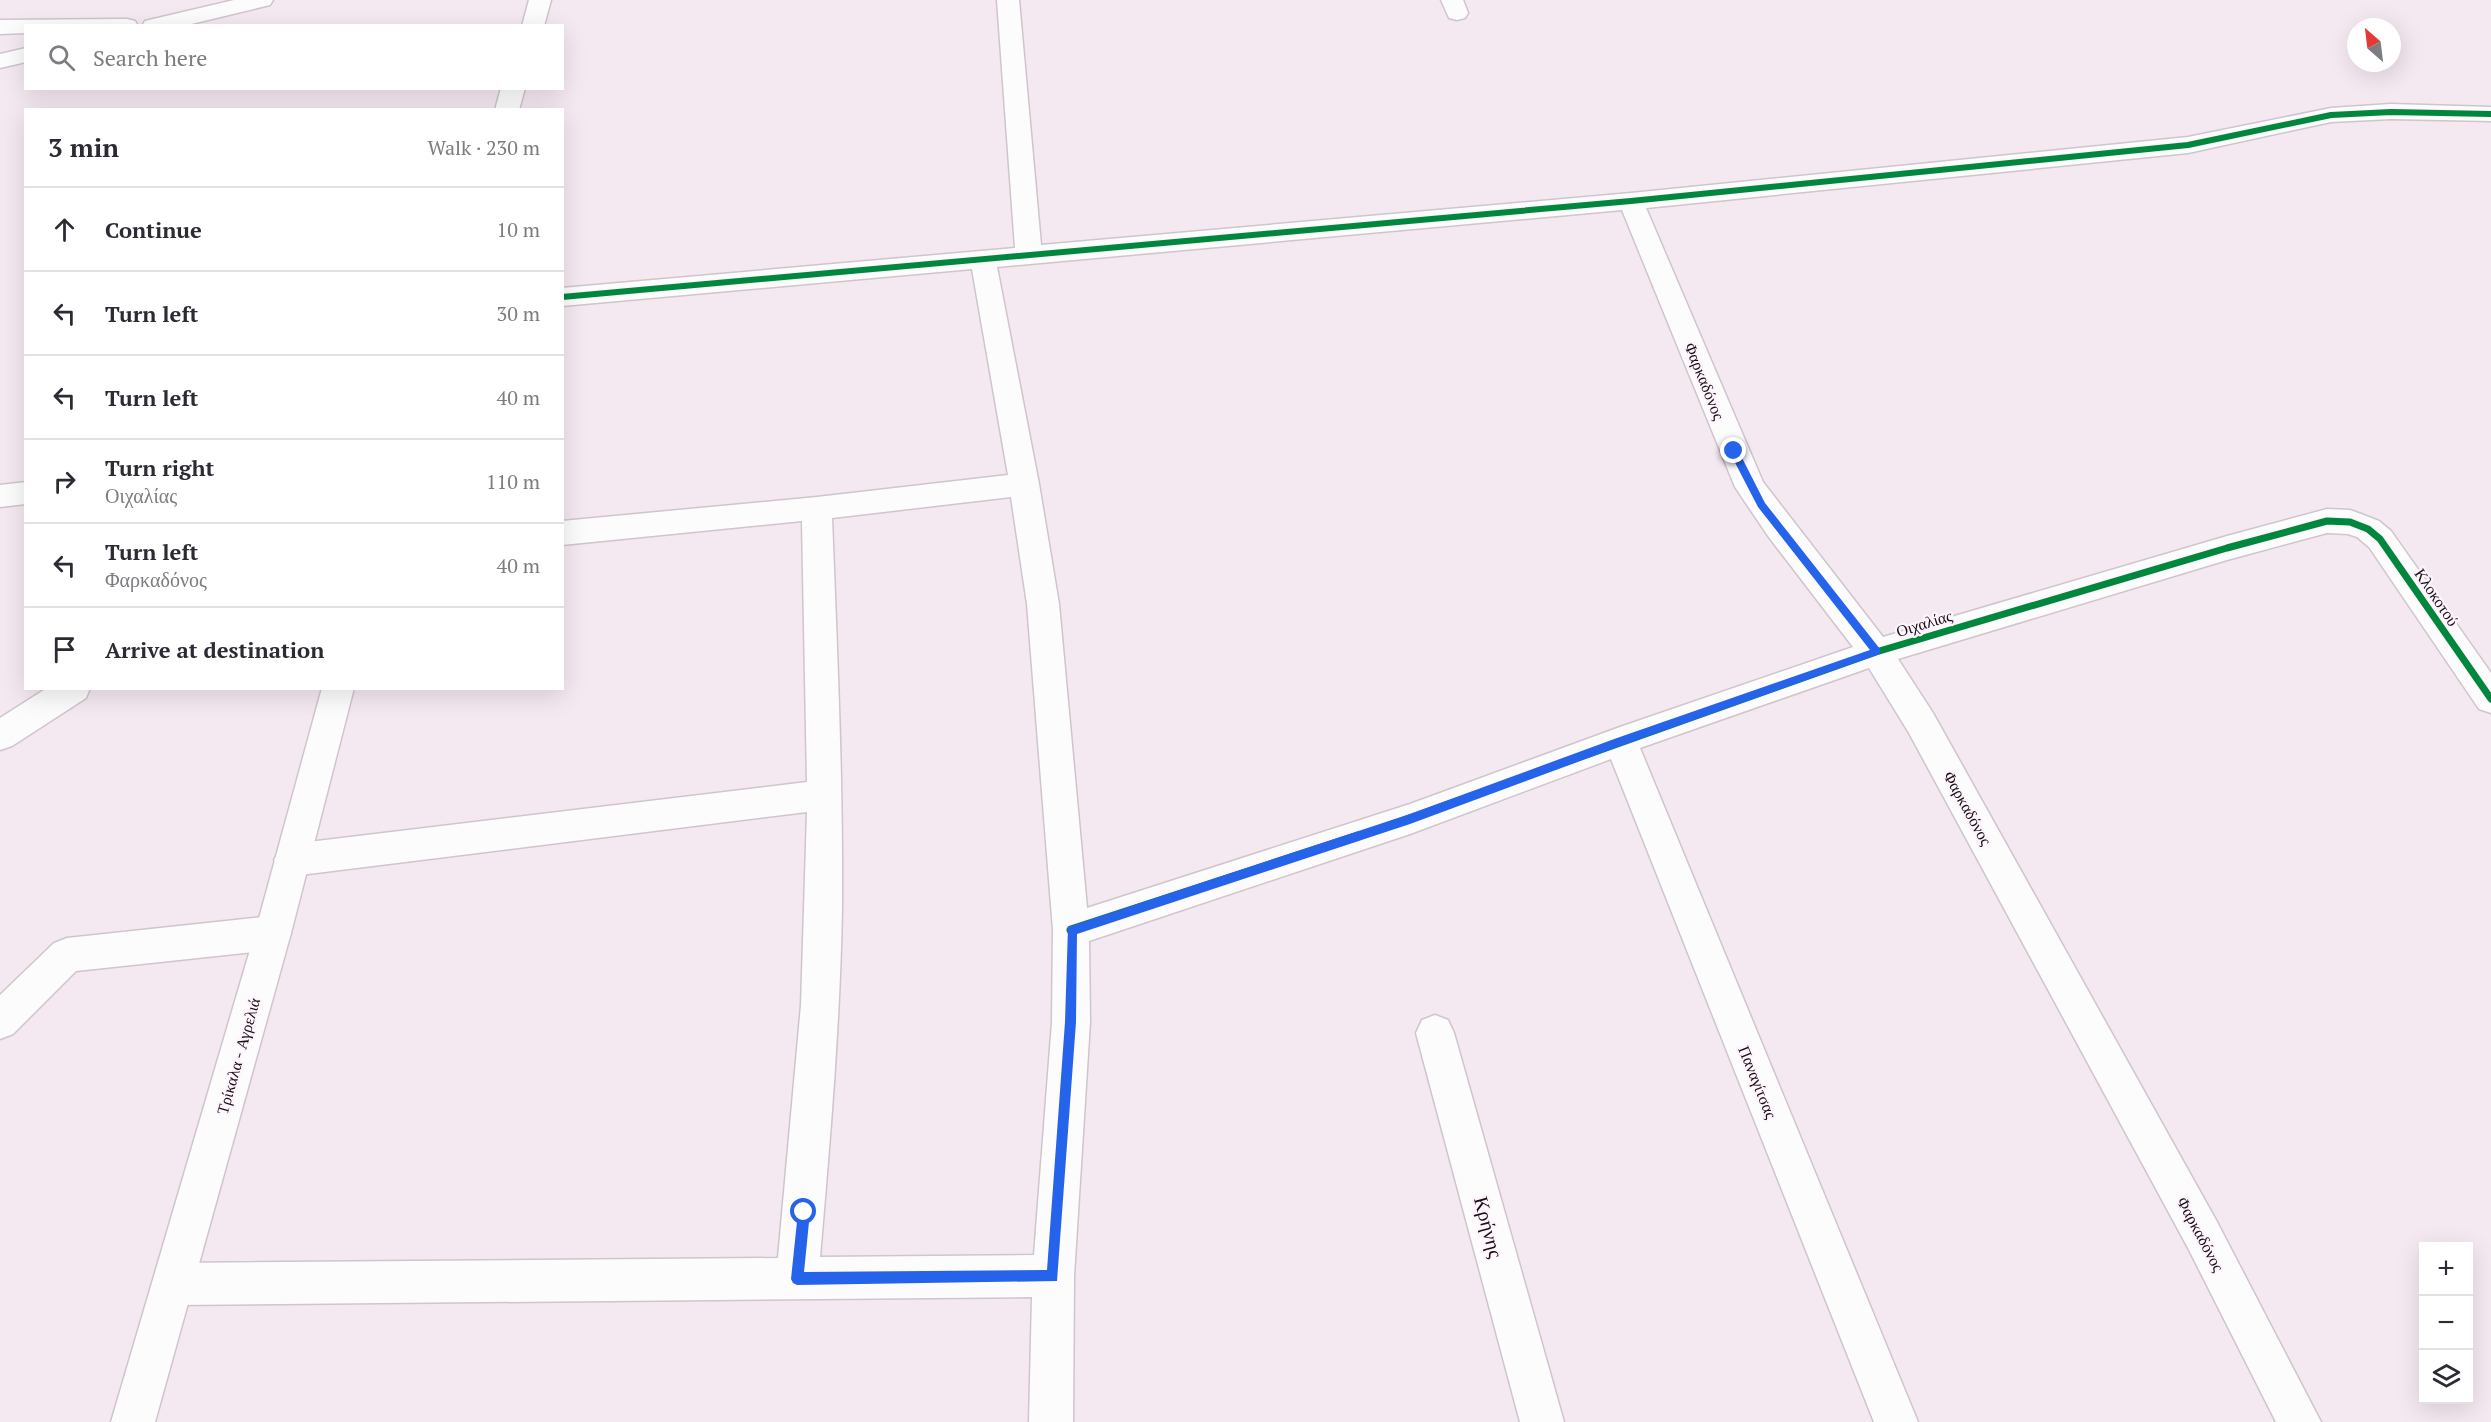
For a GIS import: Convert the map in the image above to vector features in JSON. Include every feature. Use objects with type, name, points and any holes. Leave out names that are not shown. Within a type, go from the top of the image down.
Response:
[{"type":"street","points":[[161,24],[262,0]]},
{"type":"street","points":[[533,24],[540,0]]},
{"type":"street","points":[[1008,0],[1029,255]]},
{"type":"street","points":[[0,27],[24,26]]},
{"type":"street","points":[[0,62],[24,56]]},
{"type":"street","points":[[508,108],[512,90]]},
{"type":"street","points":[[564,297],[1631,201],[2188,145],[2247,134],[2298,120],[2333,115],[2491,114]]},
{"type":"street","name":"Φαρκαδόνος","points":[[1631,201],[1750,487],[1779,528],[1876,652],[1921,723],[2202,1234],[2300,1422]]},
{"type":"street","points":[[983,260],[1024,484],[1043,604],[1071,930],[1071,1022],[1053,1276],[1051,1422]]},
{"type":"street","points":[[564,533],[817,508],[1024,484]]},
{"type":"street","points":[[0,496],[24,493]]},
{"type":"street","points":[[797,1279],[817,1057],[822,965],[825,795],[817,508]]},
{"type":"street","name":"Οιχαλίας","points":[[1071,930],[1410,819],[1620,741],[1876,652],[2327,521],[2350,522]]},
{"type":"street","name":"Κλοκοτού","points":[[2350,522],[2368,529],[2387,547],[2491,699]]},
{"type":"street","points":[[0,736],[71,690]]},
{"type":"street","name":"Τρίκαλα - Αγρελιά","points":[[134,1422],[273,933],[337,690]]},
{"type":"street","name":"Παναγίτσας","points":[[1620,741],[1896,1422]]},
{"type":"street","points":[[292,860],[825,795]]},
{"type":"street","points":[[0,1021],[67,955],[273,933]]},
{"type":"street","name":"Κρήνης","points":[[1435,1033],[1542,1422]]},
{"type":"street","points":[[174,1284],[1053,1276]]},
{"type":"cycle path","points":[[564,297],[1631,201],[2188,145],[2295,121],[2351,113],[2491,114]]},
{"type":"cycle path","points":[[1071,930],[1410,819],[1620,741],[1876,652],[2227,548],[2327,521],[2350,522],[2368,529],[2380,539],[2491,699]]},
{"type":"route","points":[[804,1212],[797,1279],[1053,1276],[1071,1022],[1071,930],[1410,819],[1620,741],[1876,652],[1761,505],[1734,451]]}]
